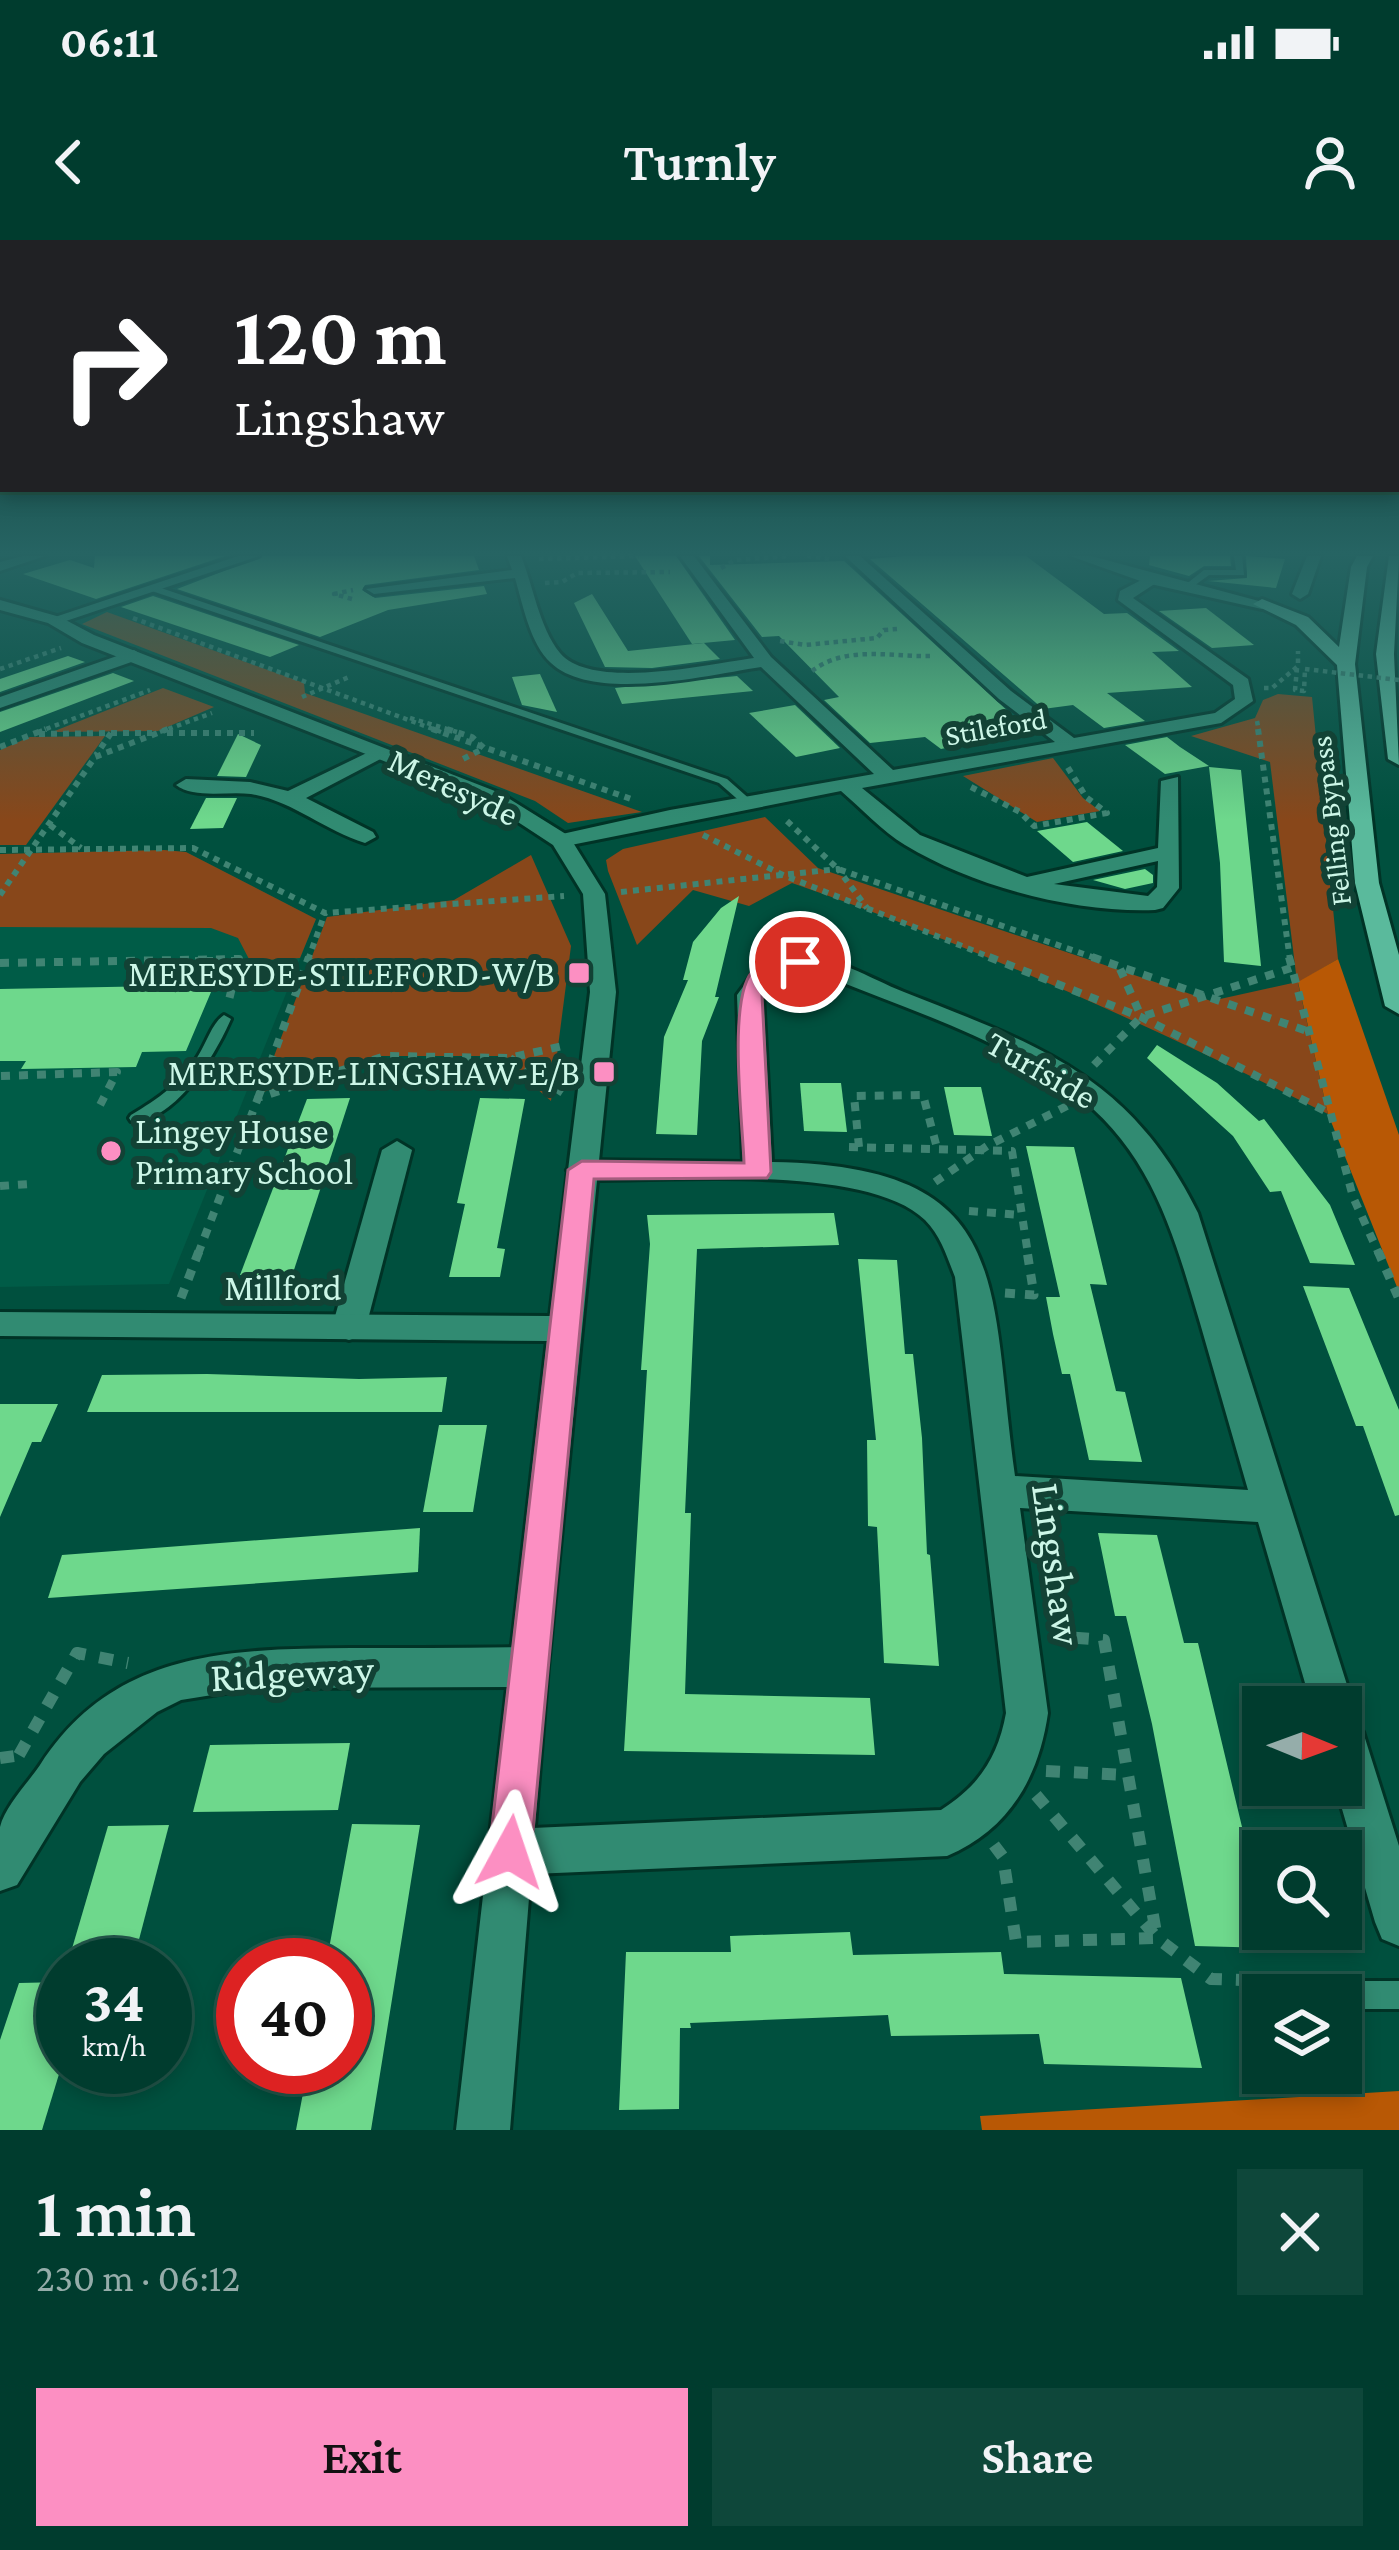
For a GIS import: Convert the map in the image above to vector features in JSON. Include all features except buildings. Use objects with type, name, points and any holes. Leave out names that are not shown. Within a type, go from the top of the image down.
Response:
[{"type":"highway","points":[[1326,644],[1346,664]]},
{"type":"highway","name":"Felling Bypass","points":[[1346,644],[1367,883],[1399,1006]]},
{"type":"highway","points":[[1385,644],[1399,759]]},
{"type":"street","name":"Meresyde","points":[[102,644],[493,796],[561,842],[594,894],[603,992],[527,1667],[483,2130]]},
{"type":"street","points":[[549,644],[554,657],[573,672],[637,677],[765,661]]},
{"type":"street","points":[[753,644],[889,777]]},
{"type":"street","points":[[949,644],[1005,695],[1070,744]]},
{"type":"street","points":[[1190,644],[1245,688],[1244,701]]},
{"type":"street","points":[[0,704],[134,656]]},
{"type":"street","name":"Stileford","points":[[561,842],[670,816],[1221,717],[1244,701]]},
{"type":"street","points":[[290,798],[382,753]]},
{"type":"street","points":[[847,786],[910,839],[940,855],[1095,902],[1130,907],[1155,903],[1168,888],[1171,781]]},
{"type":"street","points":[[186,785],[250,788],[290,798],[365,837]]},
{"type":"street","points":[[1032,883],[1169,852]]},
{"type":"street","name":"Turfside","points":[[758,1172],[750,995],[761,974],[785,963],[826,968],[1016,1048],[1077,1082],[1146,1144],[1183,1213],[1326,1686]]},
{"type":"street","points":[[350,1327],[397,1150]]},
{"type":"street","name":"Lingshaw","points":[[582,1170],[863,1176],[914,1196],[958,1238],[971,1277],[1028,1713],[1015,1770],[975,1818]]},
{"type":"street","name":"Millford","points":[[0,1324],[565,1329]]},
{"type":"street","points":[[999,1491],[1271,1507]]},
{"type":"street","name":"Ridgeway","points":[[1,1863],[64,1767],[89,1739],[142,1698],[169,1685],[194,1676],[256,1668],[527,1667]]},
{"type":"street","points":[[1362,1801],[1399,1922]]},
{"type":"street","points":[[510,1852],[912,1838],[947,1833],[975,1818]]},
{"type":"lane","points":[[319,644],[723,781],[756,801]]},
{"type":"lane","points":[[137,1118],[166,1103],[194,1079],[224,1019]]},
{"type":"lane","points":[[1362,1995],[1399,1995]]},
{"type":"path","points":[[0,669],[73,644]]},
{"type":"path","points":[[206,644],[670,816],[783,875],[1142,1018],[1331,1114]]},
{"type":"path","points":[[805,645],[813,644]]},
{"type":"path","points":[[883,644],[889,653]]},
{"type":"path","points":[[805,645],[821,662]]},
{"type":"path","points":[[782,676],[811,673],[821,662],[889,653],[912,658],[959,653]]},
{"type":"path","points":[[272,710],[378,664]]},
{"type":"path","points":[[1295,690],[1298,666]]},
{"type":"path","points":[[1273,688],[1304,691],[1305,669],[1399,680]]},
{"type":"path","points":[[0,747],[185,676]]},
{"type":"path","points":[[95,757],[246,700]]},
{"type":"path","points":[[1244,701],[1255,709],[1291,968],[1353,1197],[1399,1299]]},
{"type":"path","points":[[345,739],[397,717]]},
{"type":"path","points":[[0,895],[111,733]]},
{"type":"path","points":[[34,734],[265,733]]},
{"type":"path","points":[[436,774],[484,748]]},
{"type":"path","points":[[947,766],[973,789],[1020,812],[1034,826],[1107,812],[1086,797],[1068,766],[1046,748]]},
{"type":"path","points":[[756,801],[838,869],[868,909]]},
{"type":"path","points":[[50,825],[81,848]]},
{"type":"path","points":[[0,850],[193,848],[325,913],[594,894],[838,869],[1309,1032]]},
{"type":"path","points":[[168,1325],[325,913]]},
{"type":"path","points":[[0,963],[239,959],[224,1019]]},
{"type":"path","points":[[1119,967],[1142,1018]]},
{"type":"path","points":[[258,1098],[385,1056],[509,1058],[598,1039]]},
{"type":"path","points":[[509,1058],[589,1111]]},
{"type":"path","points":[[0,1076],[8,1061]]},
{"type":"path","points":[[0,1076],[117,1072],[97,1111]]},
{"type":"path","points":[[859,1147],[854,1096],[923,1095],[937,1148]]},
{"type":"path","points":[[0,1186],[29,1184]]},
{"type":"path","points":[[1019,1634],[1104,1640],[1157,1938]]},
{"type":"path","points":[[1015,1770],[1128,1775]]},
{"type":"path","points":[[1015,1770],[1157,1938],[1211,1979],[1242,1980]]},
{"type":"path","points":[[975,1818],[1003,1857],[1016,1942],[1157,1938]]},
{"type":"shaded area","points":[[134,644],[196,644],[304,683],[305,693],[642,812],[568,823],[535,801]]},
{"type":"shaded area","points":[[163,688],[214,707],[158,731],[52,732]]},
{"type":"shaded area","points":[[1278,694],[1312,697],[1338,959],[1298,983],[1328,1114],[1064,990],[792,883],[749,906],[693,890],[637,945],[608,871],[606,860],[623,849],[765,817],[818,868],[1211,1001],[1297,982],[1270,762],[1191,736],[1255,718],[1263,700]]},
{"type":"shaded area","points":[[105,736],[26,845],[0,845],[0,750],[30,737]]},
{"type":"shaded area","points":[[1053,758],[1083,798],[1100,811],[1037,822],[963,776]]},
{"type":"shaded area","name":"Lingey House Primary School","points":[[186,852],[316,919],[169,1284],[0,1287],[0,854]]},
{"type":"shaded area","points":[[186,852],[316,919],[300,958],[250,961],[238,938],[211,928],[0,927],[0,854]]},
{"type":"shaded area","points":[[531,855],[571,946],[551,1101],[499,1056],[375,1056],[260,1093],[327,917],[454,900]]},
{"type":"shaded area","points":[[1338,959],[1399,1135],[1399,1292],[1328,1114],[1298,982]]},
{"type":"shaded area","points":[[1399,2091],[1399,2130],[982,2130],[980,2116],[1362,2094]]},
{"type":"place","name":"MERESYDE-STILEFORD-W/B","points":[[579,973]]},
{"type":"place","name":"MERESYDE-LINGSHAW-E/B","points":[[604,1072]]},
{"type":"place","name":"Lingey House Primary School","points":[[111,1151]]},
{"type":"route","points":[[510,1852],[582,1170],[758,1172],[750,995],[761,974],[800,962]]}]
